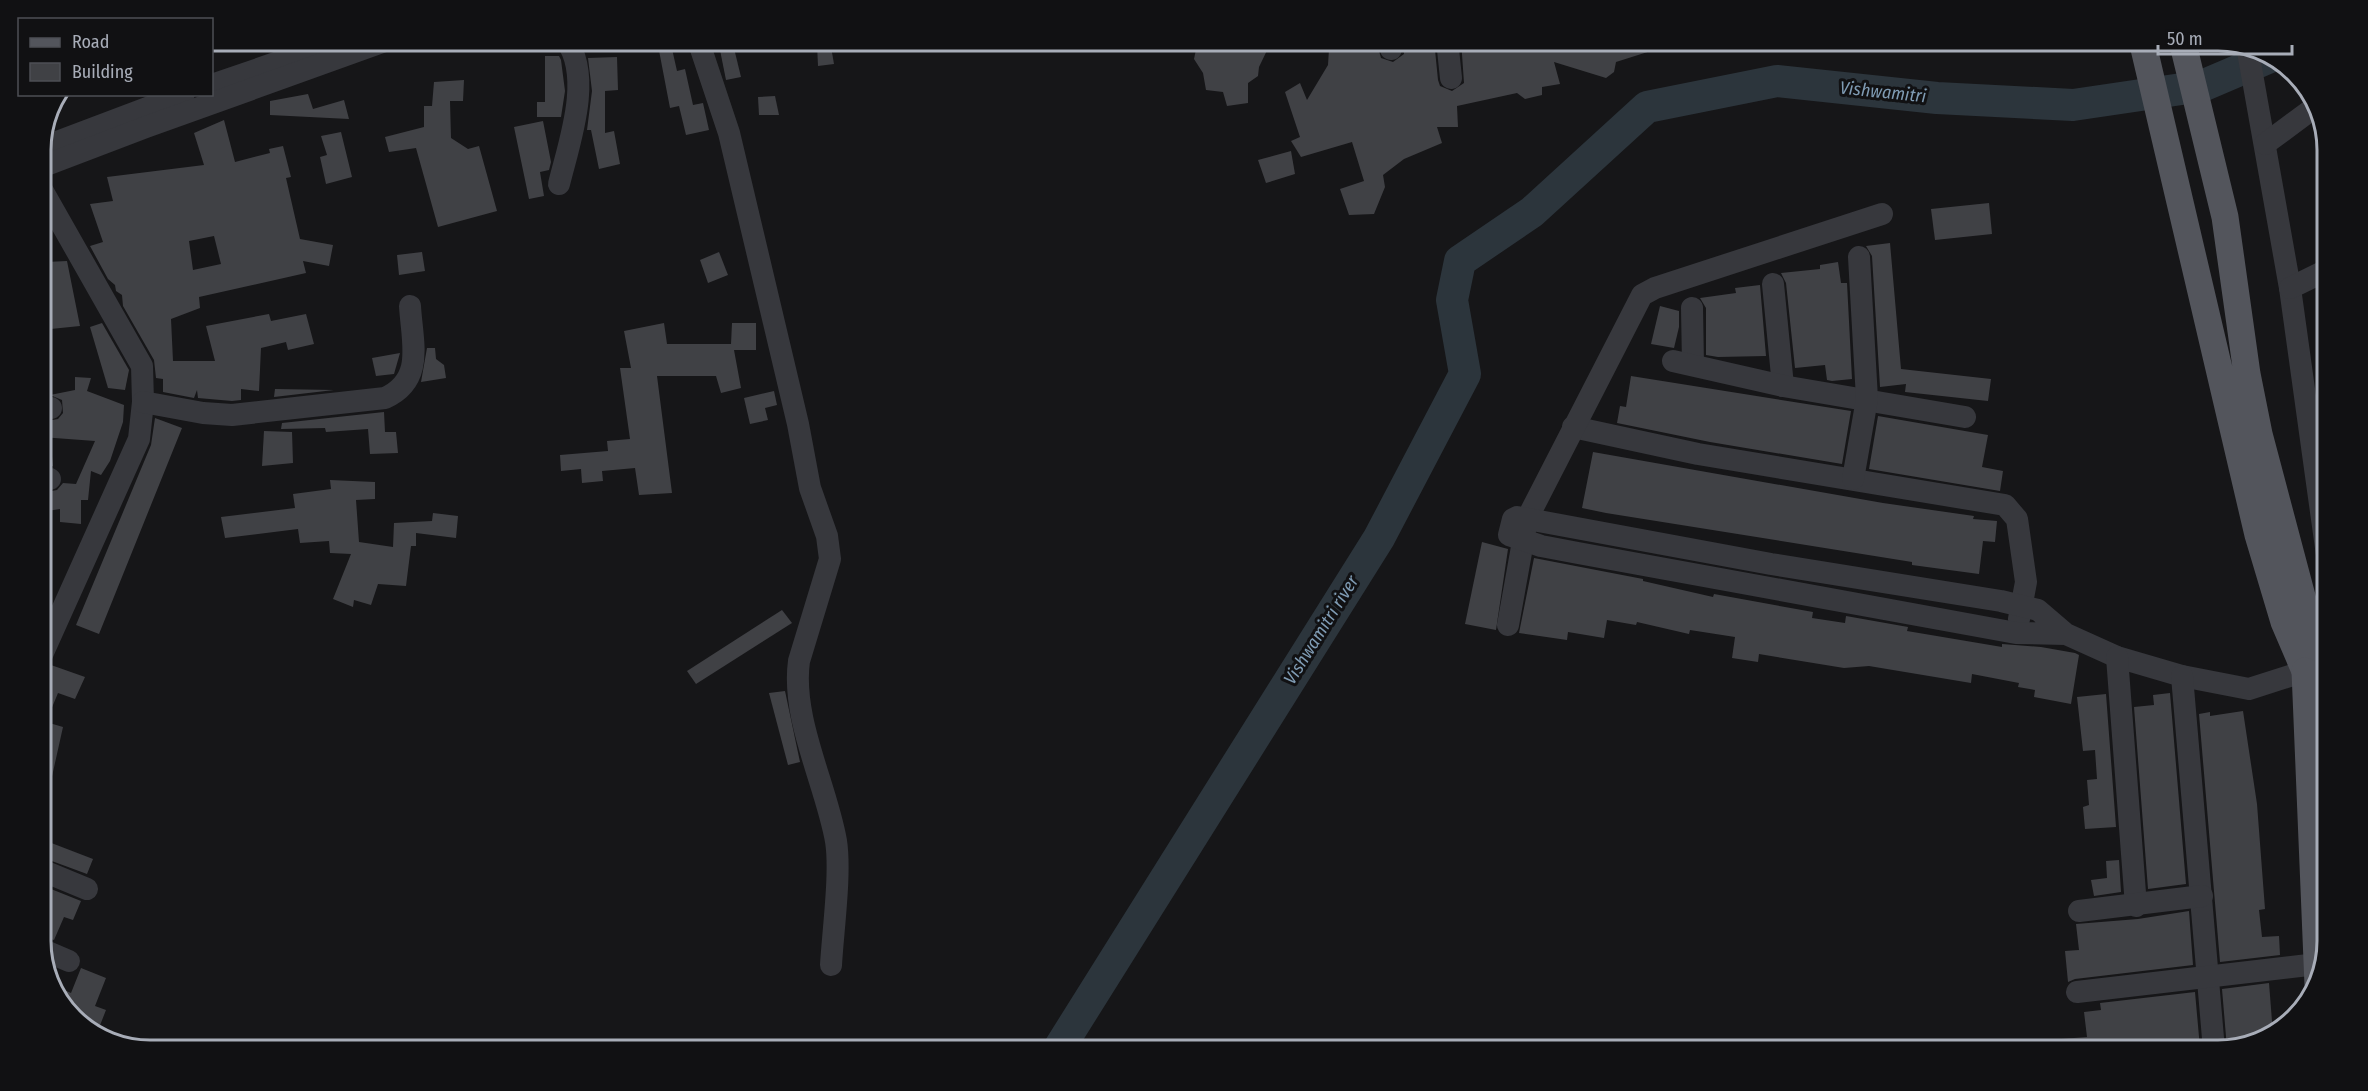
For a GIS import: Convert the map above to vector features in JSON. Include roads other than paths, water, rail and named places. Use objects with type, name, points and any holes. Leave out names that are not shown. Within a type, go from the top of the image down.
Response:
[{"type":"main road","points":[[2145,51],[2258,535],[2284,622],[2316,681]]},
{"type":"main road","points":[[2185,51],[2225,217],[2249,384],[2280,521],[2308,619],[2316,681],[2317,942]]},
{"type":"street","points":[[213,85],[310,51]]},
{"type":"street","points":[[213,91],[350,51]]},
{"type":"street","points":[[559,184],[575,119],[579,80],[574,51]]},
{"type":"street","points":[[702,51],[729,134],[798,424],[810,488],[830,547],[830,559],[799,661],[797,676],[800,704],[836,843],[831,965]]},
{"type":"street","points":[[1448,51],[1451,78]]},
{"type":"street","points":[[2249,57],[2290,288],[2317,483]]},
{"type":"street","points":[[51,144],[179,96]]},
{"type":"street","points":[[51,163],[149,109],[194,96]]},
{"type":"street","points":[[2264,140],[2308,110]]},
{"type":"street","points":[[51,206],[142,366],[143,402],[139,439],[51,635]]},
{"type":"street","points":[[1508,625],[1524,530],[1573,427],[1642,296],[1655,288],[1882,214]]},
{"type":"street","points":[[1853,479],[1868,399],[1859,257]]},
{"type":"street","points":[[2290,288],[2317,275]]},
{"type":"street","points":[[1773,284],[1782,386]]},
{"type":"street","points":[[143,402],[203,413],[232,414],[385,398],[401,389],[413,373],[410,306]]},
{"type":"street","points":[[1692,308],[1683,363],[1782,386],[1965,417]]},
{"type":"street","points":[[1573,427],[1698,454],[2004,505],[2017,519],[2026,582],[2016,633]]},
{"type":"street","points":[[1524,530],[1711,553],[2021,606],[2038,610],[2066,634],[2117,657],[2182,676],[2249,689],[2316,681]]},
{"type":"street","points":[[1524,530],[1708,577],[2016,633],[2066,634]]},
{"type":"street","points":[[1708,577],[1711,553]]},
{"type":"street","points":[[2117,657],[2136,906]]},
{"type":"street","points":[[2182,676],[2213,1040]]},
{"type":"street","points":[[51,874],[87,889]]},
{"type":"street","points":[[2079,911],[2136,906],[2202,896]]},
{"type":"street","points":[[52,954],[69,961]]},
{"type":"street","points":[[2077,992],[2207,978],[2310,975]]},
{"type":"waterway","name":"Vishwamitri river","points":[[1064,1040],[1379,538],[1465,374],[1452,300],[1460,261],[1532,212],[1647,107],[1777,81],[1937,98],[2073,105],[2202,86],[2261,61]]},
{"type":"water label","name":"Vishwamitri","points":[[1883,92]]}]
